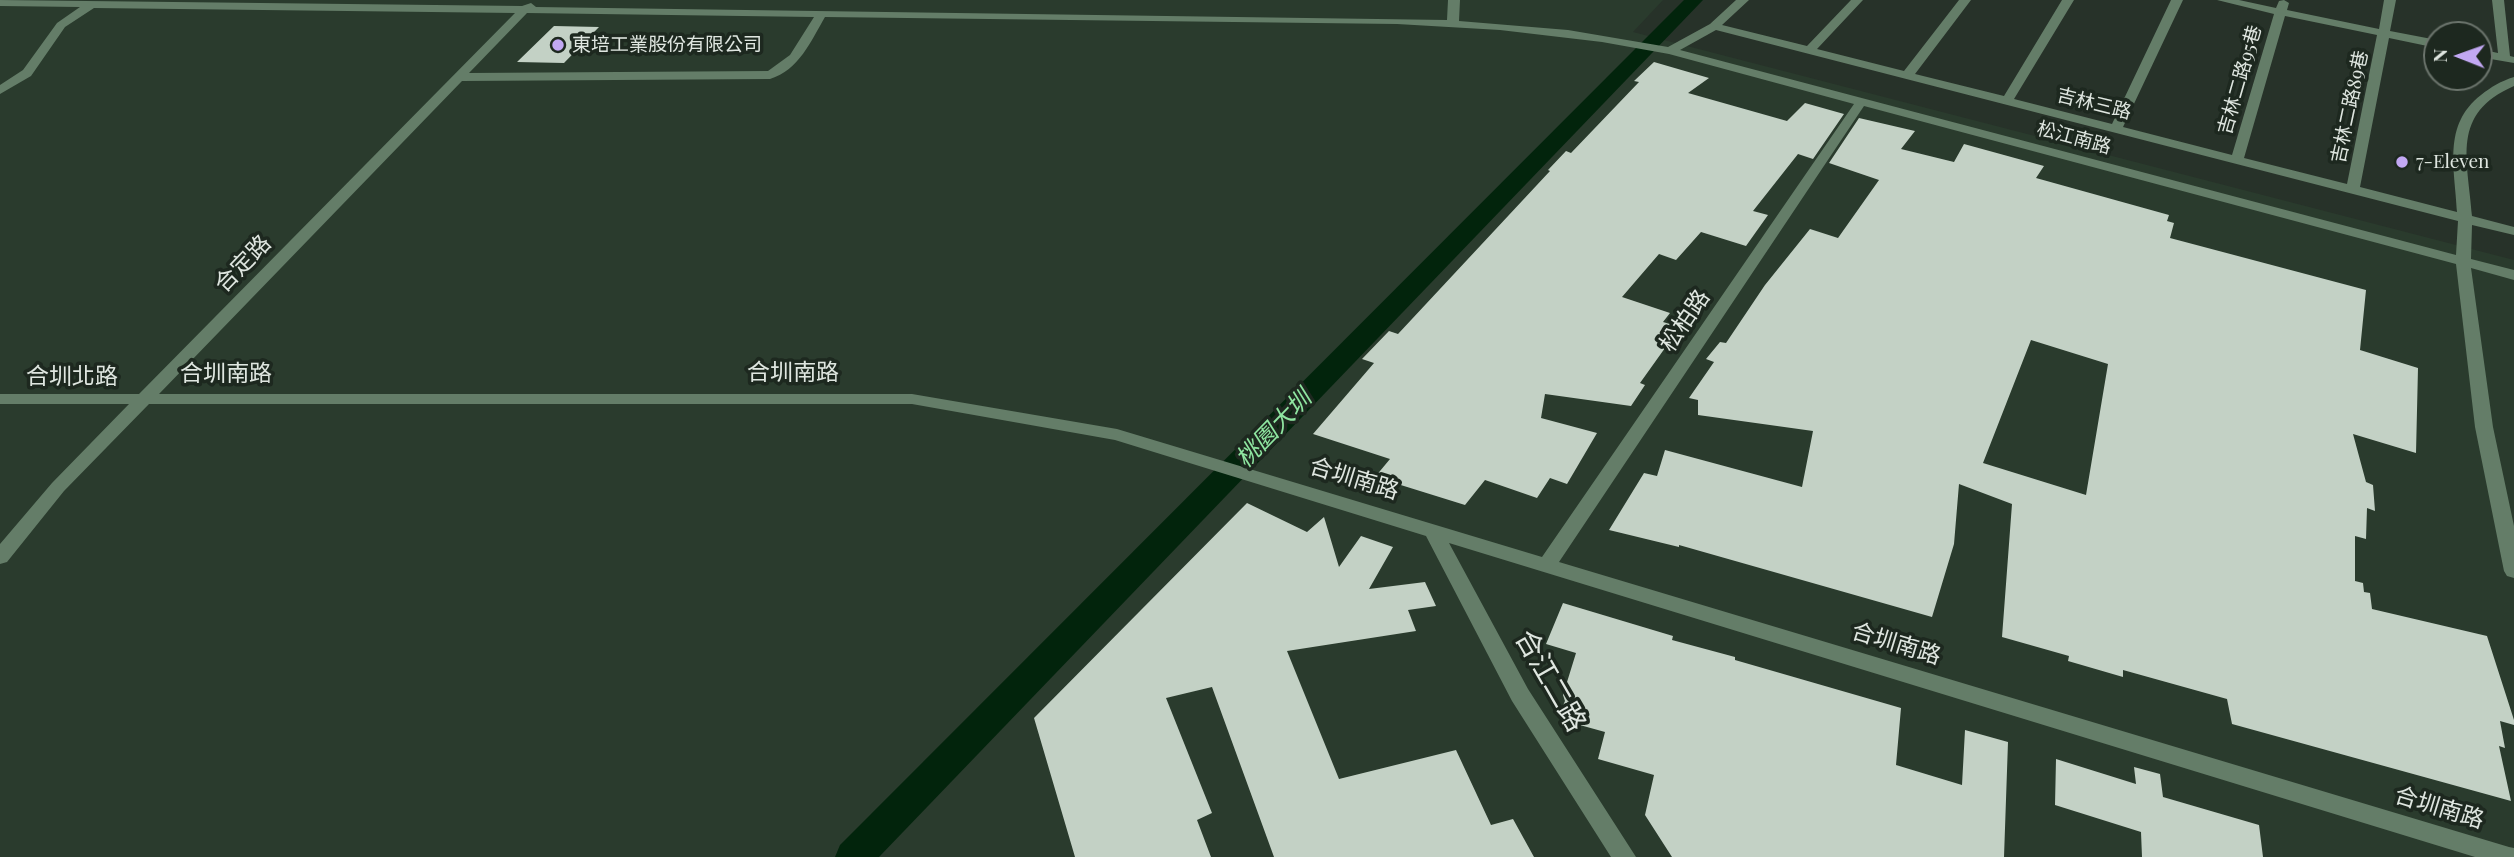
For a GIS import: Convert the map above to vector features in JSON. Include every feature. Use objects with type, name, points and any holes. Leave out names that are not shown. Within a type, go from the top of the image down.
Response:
[{"type":"street","name":"合定路","points":[[0,557],[58,487],[459,77],[525,4],[547,0]]},
{"type":"street","points":[[746,13],[767,0]]},
{"type":"street","points":[[1453,23],[1454,0]]},
{"type":"street","points":[[1666,50],[1714,26],[1743,0]]},
{"type":"street","points":[[1809,51],[1857,0]]},
{"type":"street","points":[[1907,76],[1965,0]]},
{"type":"street","points":[[2007,101],[2068,0]]},
{"type":"street","points":[[2116,129],[2178,0]]},
{"type":"street","points":[[2223,0],[2282,6],[2385,34],[2423,41]]},
{"type":"street","name":"吉林二路89巷","points":[[2353,190],[2390,0]]},
{"type":"street","points":[[2498,0],[2509,59]]},
{"type":"street","name":"松江南路","points":[[0,3],[525,4],[746,13],[1511,26],[1623,40],[1666,50],[2514,275]]},
{"type":"street","points":[[0,90],[27,72],[61,25],[92,4]]},
{"type":"street","name":"吉林二路95巷","points":[[2237,160],[2282,6]]},
{"type":"street","points":[[459,77],[770,75],[790,62],[821,13]]},
{"type":"street","name":"吉林三路","points":[[1714,26],[2514,231]]},
{"type":"street","points":[[0,72],[27,72]]},
{"type":"street","points":[[2514,81],[2480,99],[2463,124],[2460,141],[2465,219],[2463,262],[2484,427],[2514,571]]},
{"type":"street","name":"松柏路","points":[[1546,566],[1861,102]]},
{"type":"street","name":"合圳北路","points":[[0,399],[145,400]]},
{"type":"street","name":"合圳南路","points":[[145,400],[912,399],[1116,435],[2509,857]]},
{"type":"street","name":"合江二路","points":[[1433,531],[1520,695],[1624,857]]},
{"type":"shaded area","points":[[0,0],[1663,0],[1633,32],[2514,260],[2514,857],[0,857]]},
{"type":"building","name":"東培工業股份有限公司","points":[[554,26],[599,27],[564,63],[517,62]]},
{"type":"building","points":[[1654,62],[1709,78],[1688,93],[1787,121],[1805,103],[1844,114],[1813,159],[1798,154],[1753,211],[1768,215],[1746,246],[1701,232],[1676,260],[1659,254],[1622,297],[1670,313],[1663,322],[1680,327],[1640,383],[1645,385],[1631,406],[1545,394],[1541,418],[1597,433],[1567,484],[1550,478],[1537,498],[1485,480],[1465,505],[1375,477],[1390,459],[1313,434],[1374,363],[1362,359],[1389,331],[1398,334],[1550,171],[1548,170],[1566,151],[1571,153],[1639,82],[1634,81]]},
{"type":"building","points":[[1859,118],[1915,131],[1901,149],[1954,162],[1964,144],[2044,166],[2036,178],[2169,215],[2167,221],[2174,223],[2170,238],[2366,290],[2360,350],[2418,368],[2416,453],[2353,434],[2366,482],[2373,485],[2375,511],[2367,508],[2366,539],[2355,536],[2355,581],[2363,583],[2364,592],[2370,593],[2372,609],[2487,636],[2514,720],[2514,725],[2500,721],[2505,748],[2499,746],[2511,801],[2232,724],[2227,699],[2123,670],[2123,677],[2068,661],[2069,656],[2002,637],[2012,504],[1959,484],[1954,544],[1932,617],[1679,545],[1609,530],[1644,473],[1657,476],[1665,450],[1802,487],[1813,431],[1698,415],[1698,400],[1689,398],[1714,362],[1706,359],[1720,342],[1726,343],[1765,285],[1810,229],[1838,238],[1879,180],[1829,163]],"holes":[[[2031,340],[2108,364],[2086,495],[1983,463]]]},
{"type":"building","points":[[1247,503],[1307,532],[1324,517],[1339,567],[1361,536],[1393,547],[1369,589],[1425,582],[1436,606],[1408,610],[1416,631],[1287,651],[1339,779],[1456,750],[1491,825],[1513,819],[1534,857],[1274,857],[1212,687],[1166,698],[1212,813],[1197,820],[1211,857],[1075,857],[1034,718]]},
{"type":"building","points":[[1563,603],[1673,636],[1672,640],[1735,657],[1735,660],[1901,708],[1896,765],[1962,785],[1965,730],[2008,742],[2004,857],[1672,857],[1645,815],[1654,775],[1598,759],[1605,732],[1569,722],[1561,710],[1576,653],[1546,644]]},
{"type":"building","points":[[2056,759],[2136,784],[2134,767],[2160,774],[2163,797],[2259,825],[2263,857],[2142,857],[2141,832],[2055,805]]},
{"type":"waterway","name":"桃園大圳","points":[[854,857],[1694,0]]},
{"type":"place","name":"東培工業股份有限公司","points":[[558,45]]},
{"type":"place","name":"7-Eleven","points":[[2402,162]]}]
